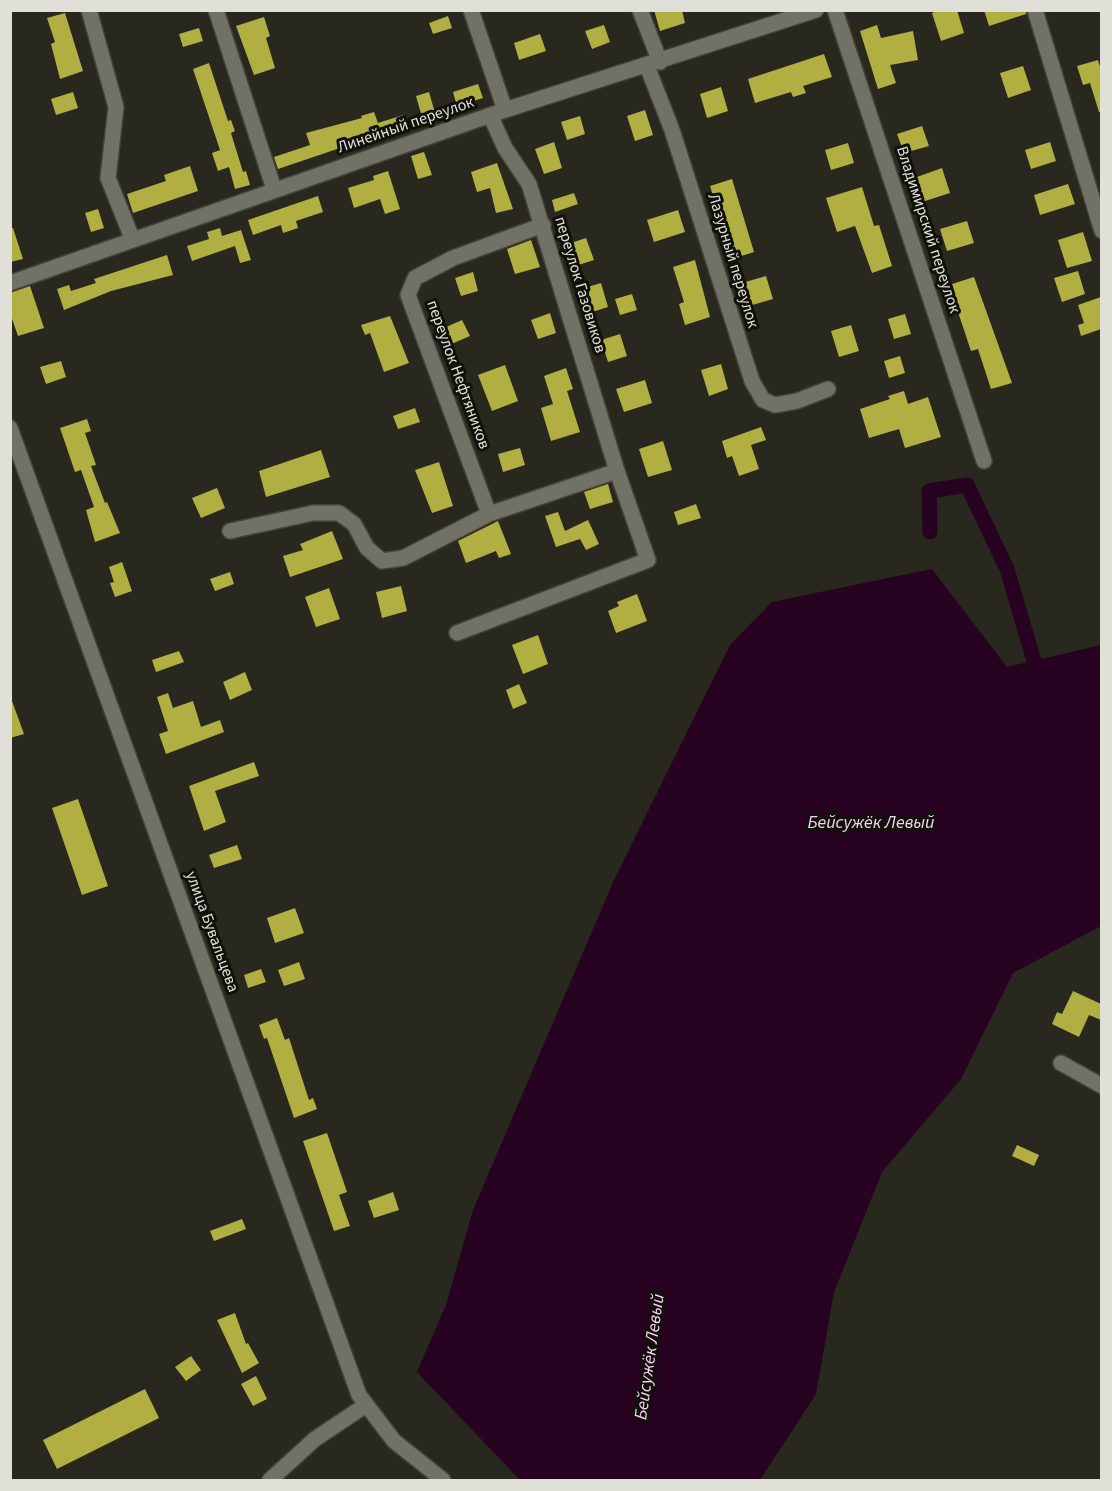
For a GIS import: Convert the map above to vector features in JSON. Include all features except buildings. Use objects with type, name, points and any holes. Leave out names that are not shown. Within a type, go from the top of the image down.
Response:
[{"type":"street","points":[[88,10],[116,107],[108,178],[132,238]]},
{"type":"street","points":[[216,10],[274,189]]},
{"type":"street","points":[[471,10],[505,110]]},
{"type":"street","name":"Лазурный переулок","points":[[640,10],[672,130],[752,381],[763,400],[774,405],[797,401],[828,389]]},
{"type":"street","name":"Линейный переулок","points":[[10,283],[132,238],[491,117],[505,110],[654,64],[780,16],[816,10]]},
{"type":"street","name":"Владимирский переулок","points":[[836,10],[984,461]]},
{"type":"street","points":[[1035,10],[1101,231]]},
{"type":"street","name":"переулок Газовиков","points":[[457,633],[648,560],[617,471],[529,184],[506,148],[491,117]]},
{"type":"street","name":"переулок Нефтяников","points":[[489,514],[408,295],[415,278],[453,258],[543,225]]},
{"type":"street","name":"улица Бувальцева","points":[[10,428],[13,447],[359,1395],[393,1441],[443,1480]]},
{"type":"street","points":[[230,531],[313,513],[339,513],[354,524],[367,548],[382,561],[403,558],[489,514],[617,471]]},
{"type":"street","points":[[1061,1063],[1101,1086]]},
{"type":"street","points":[[270,1480],[315,1439],[366,1405]]},
{"type":"water","name":"Бейсужёк Левый","points":[[932,569],[1007,667],[1101,645],[1101,926],[1013,973],[961,1079],[882,1172],[834,1292],[816,1394],[760,1480],[520,1480],[417,1372],[446,1305],[473,1210],[614,880],[730,645],[772,602]]},
{"type":"waterway","points":[[930,532],[929,491],[967,485],[1007,569],[1034,661]]}]
